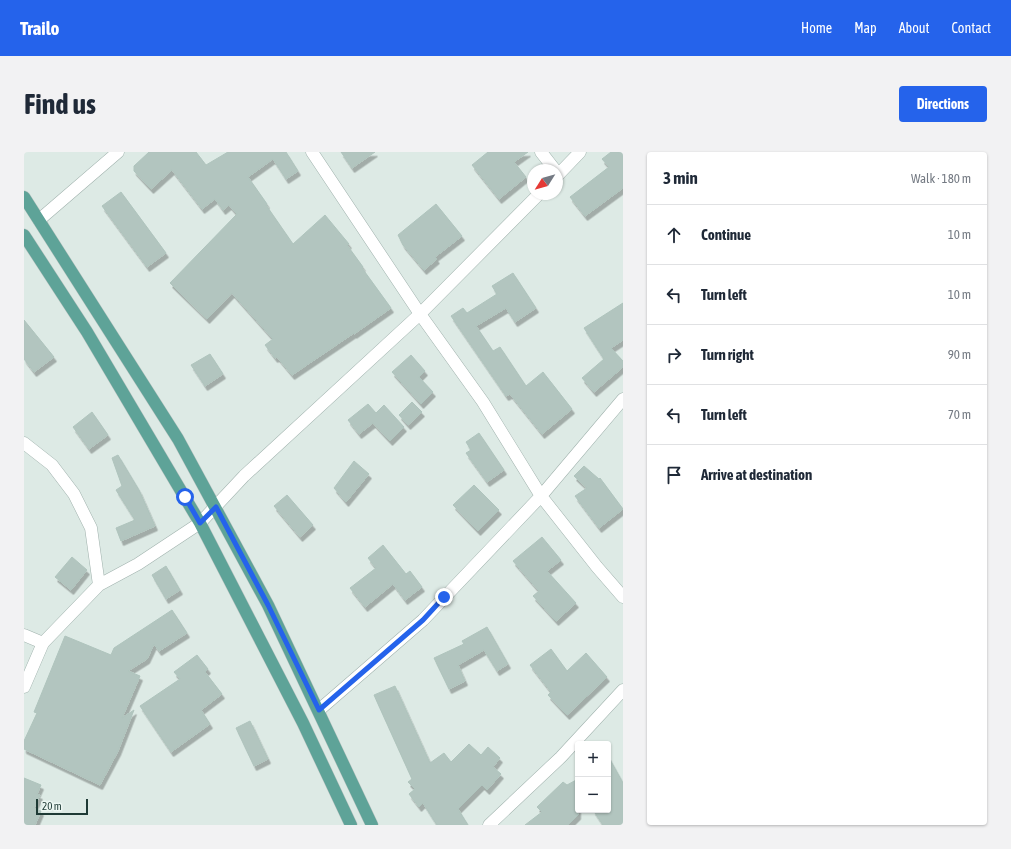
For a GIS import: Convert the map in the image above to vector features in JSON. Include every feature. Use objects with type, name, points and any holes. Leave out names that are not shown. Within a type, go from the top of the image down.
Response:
[{"type":"main road","points":[[24,198],[161,412],[216,507],[268,605],[319,710],[372,825]]},
{"type":"main road","points":[[24,235],[87,332],[200,523],[303,723],[351,825]]},
{"type":"street","points":[[39,220],[118,152]]},
{"type":"street","points":[[312,152],[420,314],[483,402],[541,496],[597,567],[623,597]]},
{"type":"street","points":[[541,152],[550,164]]},
{"type":"street","points":[[563,168],[580,152]]},
{"type":"street","points":[[24,687],[43,643],[99,585],[138,564],[200,523],[275,446],[420,314],[533,200]]},
{"type":"street","points":[[319,710],[423,620],[541,496],[623,400]]},
{"type":"street","points":[[24,443],[52,465],[74,494],[92,528],[99,585]]},
{"type":"street","points":[[24,635],[43,643]]},
{"type":"street","points":[[490,825],[561,757],[623,690]]},
{"type":"building","points":[[149,152],[196,152],[206,165],[228,152],[286,152],[298,171],[286,179],[273,159],[248,177],[267,204],[266,205],[293,244],[325,215],[349,244],[347,245],[363,267],[362,268],[391,308],[292,375],[277,357],[275,358],[265,345],[273,339],[232,293],[207,319],[170,283],[237,214],[229,205],[223,210],[215,199],[202,209],[172,170],[151,189],[134,171],[134,166]]},
{"type":"building","points":[[341,152],[375,152],[352,168]]},
{"type":"building","points":[[488,152],[528,152],[514,162],[526,177],[499,199],[472,165]]},
{"type":"building","points":[[611,152],[623,152],[623,188],[585,216],[570,197],[609,167],[602,159]]},
{"type":"building","points":[[121,192],[166,253],[147,267],[102,206]]},
{"type":"building","points":[[436,204],[462,236],[435,257],[437,259],[424,270],[403,245],[398,235]]},
{"type":"building","points":[[513,273],[536,308],[515,322],[506,308],[476,326],[493,351],[500,347],[526,386],[543,372],[572,409],[542,434],[510,394],[506,396],[451,316],[463,308],[467,313],[497,294],[492,286]]},
{"type":"building","points":[[623,303],[623,340],[611,348],[623,361],[623,367],[594,392],[582,378],[604,359],[584,328]]},
{"type":"building","points":[[24,320],[54,357],[34,372],[24,359]]},
{"type":"building","points":[[210,354],[223,374],[205,386],[191,365]]},
{"type":"building","points":[[411,355],[425,371],[419,377],[433,392],[421,404],[392,372]]},
{"type":"building","points":[[412,402],[422,412],[408,425],[399,415]]},
{"type":"building","points":[[368,404],[376,413],[384,405],[404,427],[390,441],[373,423],[359,434],[348,420]]},
{"type":"building","points":[[92,412],[108,435],[89,449],[73,427]]},
{"type":"building","points":[[479,433],[504,470],[487,482],[466,453],[471,450],[466,442]]},
{"type":"building","points":[[118,455],[139,490],[155,526],[121,541],[116,528],[135,520],[116,490],[122,486],[112,458]]},
{"type":"building","points":[[354,461],[369,474],[346,502],[334,488]]},
{"type":"building","points":[[584,466],[599,479],[600,478],[623,509],[599,528],[575,496],[587,488],[574,476]]},
{"type":"building","points":[[474,485],[499,510],[478,531],[453,505]]},
{"type":"building","points":[[287,495],[313,525],[300,537],[274,506]]},
{"type":"building","points":[[542,537],[561,560],[547,571],[576,603],[556,621],[533,596],[539,591],[513,561]]},
{"type":"building","points":[[383,545],[406,574],[410,571],[422,587],[405,600],[393,584],[365,607],[350,588],[376,568],[368,558]]},
{"type":"building","points":[[72,557],[87,570],[71,590],[55,577]]},
{"type":"building","points":[[166,566],[180,590],[166,599],[152,575]]},
{"type":"building","points":[[172,610],[187,633],[159,651],[154,644],[147,659],[128,671],[140,676],[122,718],[134,710],[118,751],[100,785],[24,749],[24,741],[37,713],[34,712],[65,636],[111,655],[114,648]]},
{"type":"building","points":[[487,627],[508,664],[497,671],[484,650],[458,665],[465,681],[449,689],[434,658],[464,644],[462,641]]},
{"type":"building","points":[[551,649],[567,671],[586,653],[607,677],[567,715],[548,695],[551,692],[530,665]]},
{"type":"building","points":[[197,655],[208,669],[205,672],[222,694],[201,710],[210,724],[171,752],[140,706],[180,679],[174,672]]},
{"type":"building","points":[[395,686],[430,763],[444,753],[451,762],[469,744],[481,755],[488,747],[500,758],[493,767],[501,774],[487,790],[482,785],[458,809],[468,825],[437,825],[423,803],[419,807],[409,794],[415,789],[408,782],[412,779],[374,695]]},
{"type":"building","points":[[250,721],[268,759],[254,766],[236,728]]},
{"type":"building","points":[[611,761],[623,783],[623,825],[603,825],[595,813],[611,813]]},
{"type":"building","points":[[24,778],[41,785],[37,794],[40,795],[34,808],[41,811],[35,825],[24,825]]},
{"type":"building","points":[[575,781],[575,813],[578,813],[578,815],[568,825],[525,825],[542,812],[537,807],[563,782],[567,785]]},
{"type":"route","points":[[185,497],[200,523],[216,507],[268,605],[289,652],[319,710],[423,620],[444,597]]}]
